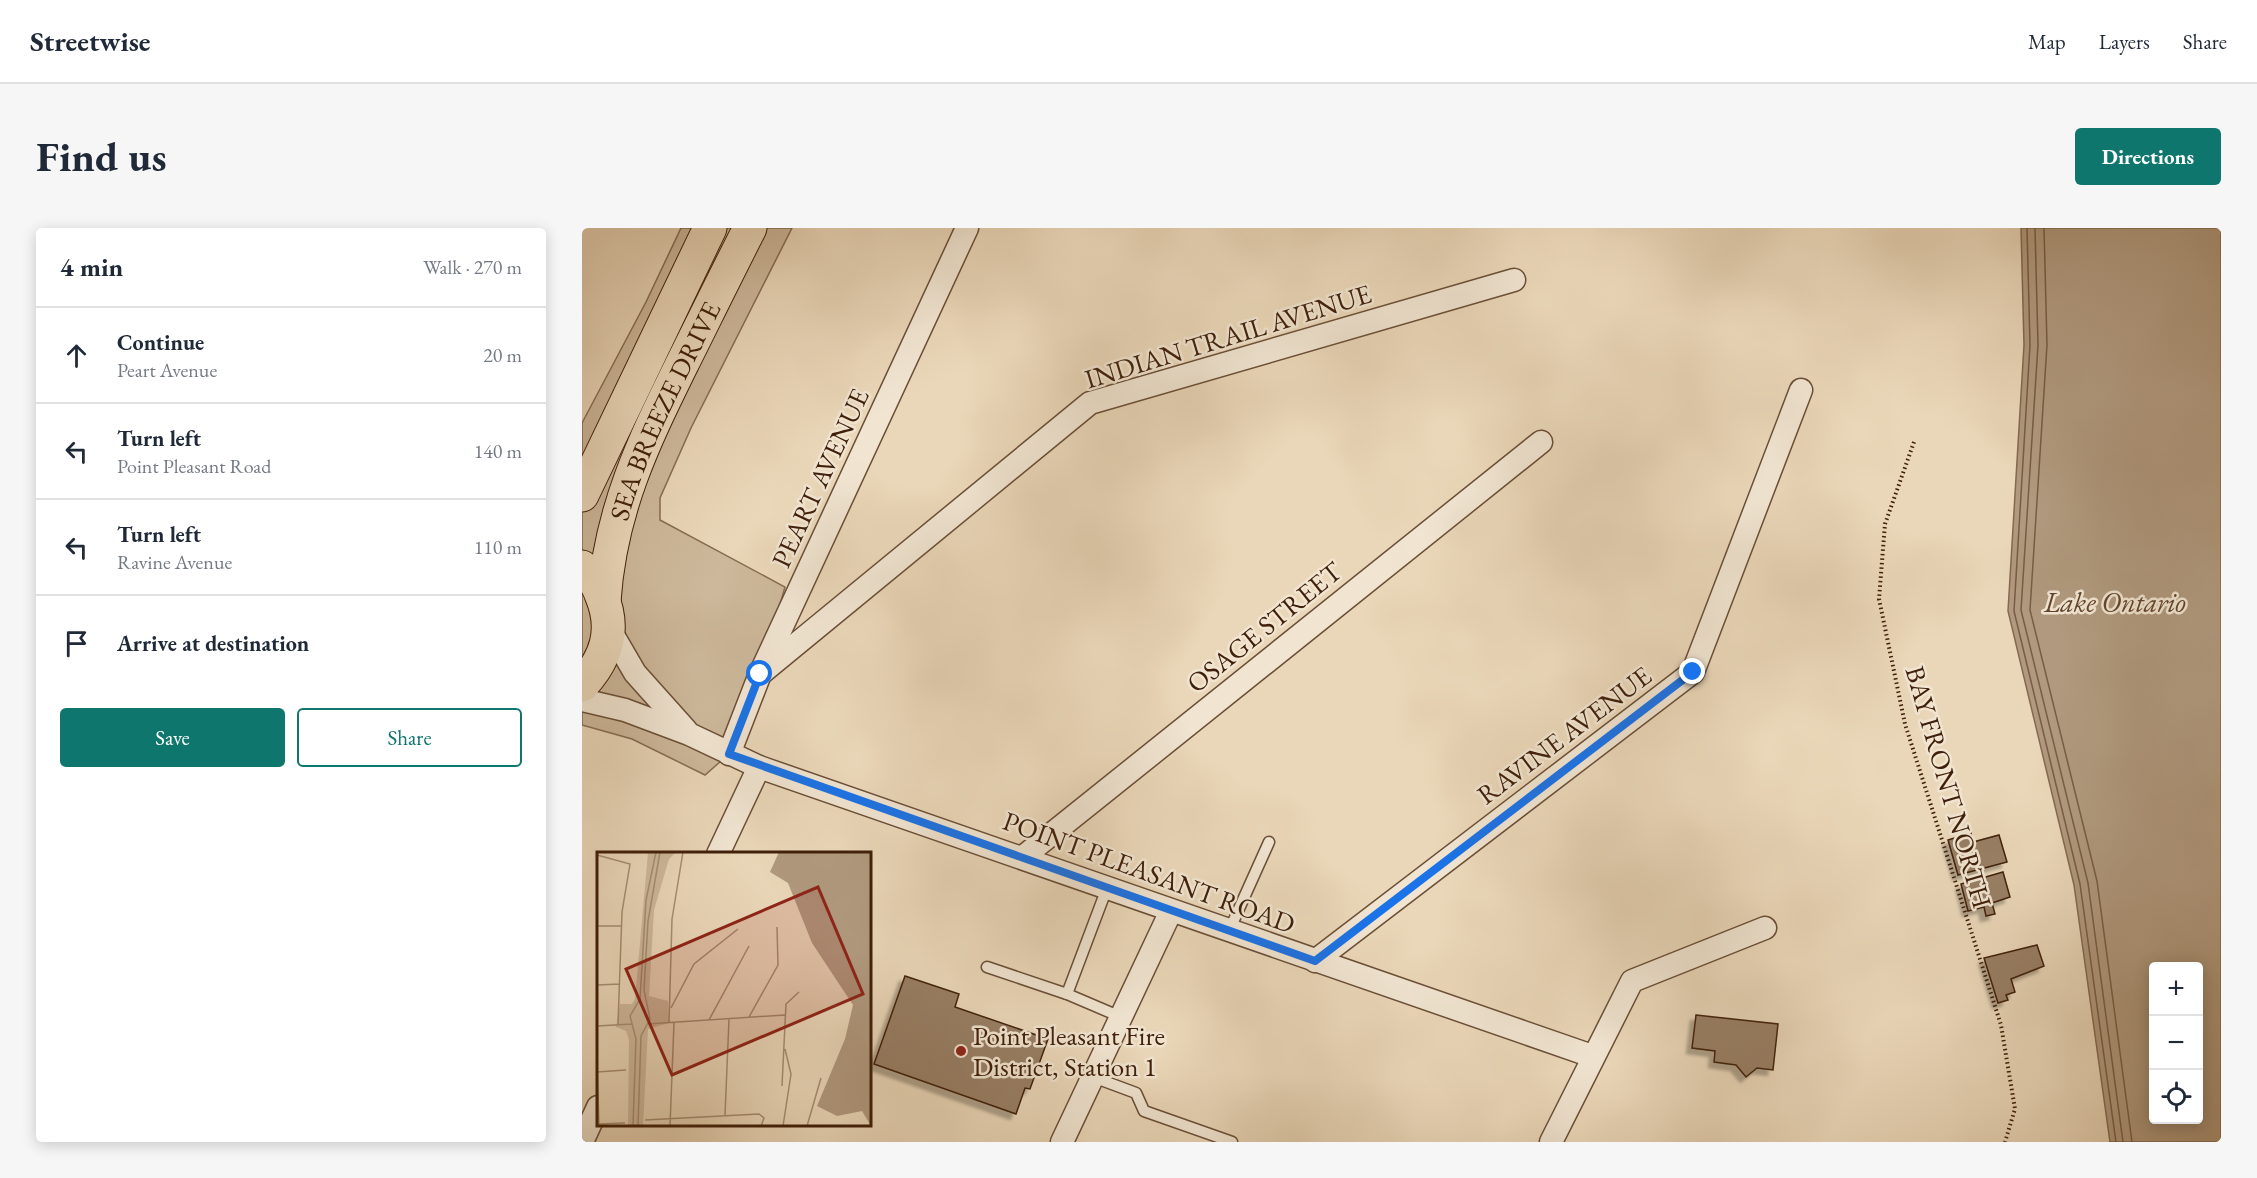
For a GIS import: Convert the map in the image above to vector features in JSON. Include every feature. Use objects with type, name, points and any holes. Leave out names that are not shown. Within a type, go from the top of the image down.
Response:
[{"type":"main road","name":"SEA BREEZE DRIVE","points":[[582,495],[710,228]]},
{"type":"main road","name":"SEA BREEZE DRIVE","points":[[582,685],[597,668],[605,650],[612,538],[629,479],[645,440],[750,228]]},
{"type":"main road","points":[[582,567],[597,584],[607,616]]},
{"type":"street","name":"PEART AVENUE","points":[[729,754],[760,674],[967,228]]},
{"type":"street","name":"INDIAN TRAIL AVENUE","points":[[760,674],[1090,403],[1514,280]]},
{"type":"street","name":"RAVINE AVENUE","points":[[1315,961],[1693,672],[1801,390]]},
{"type":"street","name":"OSAGE STREET","points":[[1023,857],[1541,442]]},
{"type":"street","name":"POINT PLEASANT ROAD","points":[[607,616],[635,673],[689,734]]},
{"type":"street","name":"POINT PLEASANT ROAD","points":[[582,700],[625,710],[689,734],[759,767],[1592,1056]]},
{"type":"street","points":[[719,852],[759,767]]},
{"type":"street","points":[[1062,1142],[1171,911]]},
{"type":"street","points":[[1551,1142],[1592,1056],[1632,981],[1765,928]]},
{"type":"street","points":[[582,1142],[597,1109]]},
{"type":"lane","points":[[1229,931],[1269,842]]},
{"type":"lane","points":[[1067,994],[1107,888]]},
{"type":"lane","points":[[987,967],[1067,994],[1121,1017]]},
{"type":"lane","points":[[1093,1077],[1136,1092],[1144,1112],[1232,1142]]},
{"type":"path","name":"BAY FRONT NORTH","points":[[1914,442],[1885,524],[1879,599],[1905,724],[2001,1025],[2014,1109],[2005,1142]]},
{"type":"shaded area","points":[[681,228],[792,228],[691,428],[660,498],[660,520],[785,587],[760,674],[729,754],[705,775],[632,739],[582,725],[582,423],[646,302]]},
{"type":"water","name":"Lake Ontario","points":[[2021,228],[2221,228],[2221,1142],[2110,1142],[2074,885],[2008,611],[2024,345]]},
{"type":"building","points":[[1971,833],[1973,842],[1999,835],[2007,862],[1958,875],[1948,840]]},
{"type":"building","points":[[2003,872],[2010,897],[1992,903],[1995,914],[1986,916],[1984,907],[1968,911],[1961,884]]},
{"type":"building","points":[[2037,945],[2044,966],[2011,979],[2015,992],[2006,995],[2008,1000],[1998,1003],[1984,958]]},
{"type":"building","name":"Point Pleasant Fire District, Station 1","points":[[905,976],[959,994],[955,1007],[1048,1039],[1030,1089],[1025,1088],[1016,1114],[874,1064]]},
{"type":"building","points":[[1696,1015],[1778,1024],[1773,1070],[1757,1068],[1746,1077],[1736,1065],[1714,1062],[1715,1051],[1692,1048]]},
{"type":"place","name":"Point Pleasant Fire District, Station 1","points":[[961,1051]]},
{"type":"route","points":[[760,674],[729,754],[759,767],[1023,857],[1315,961],[1693,672]]}]
